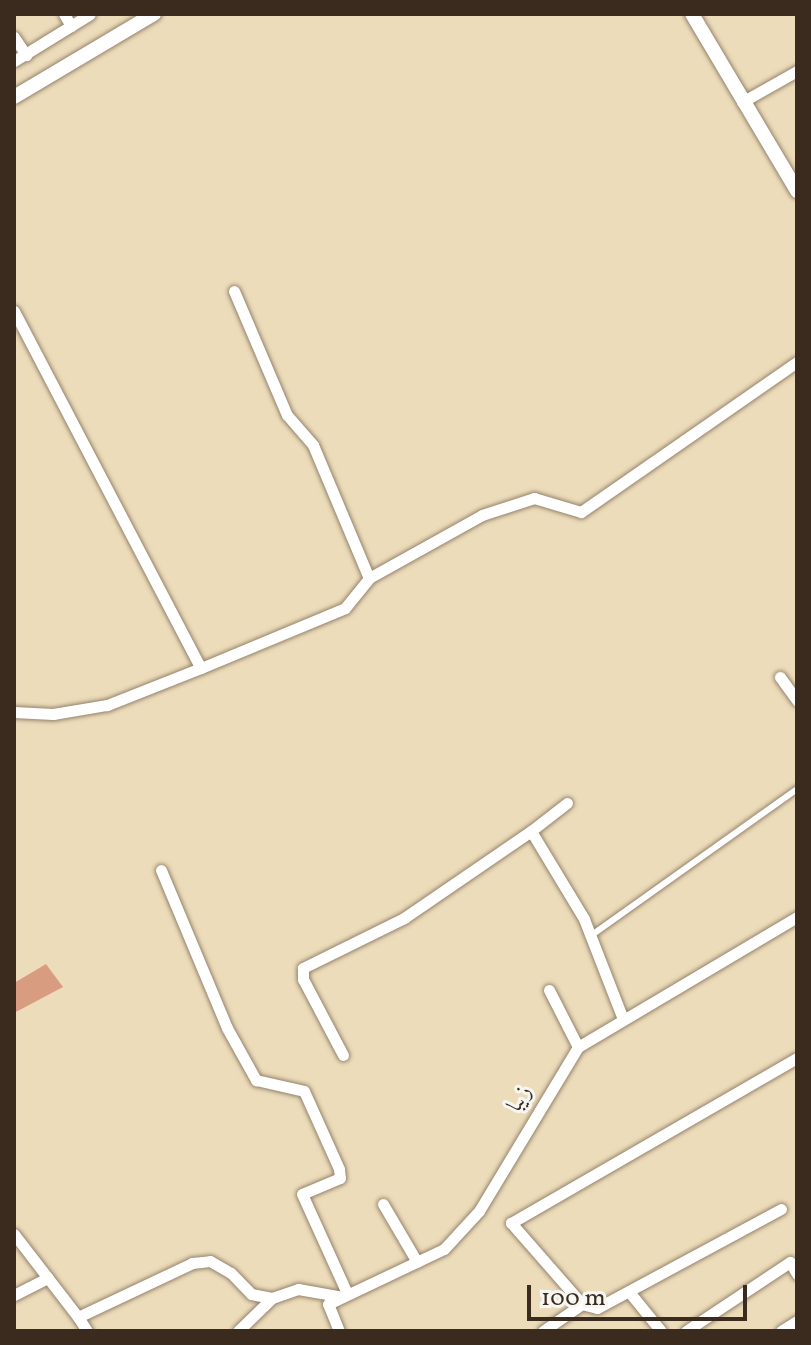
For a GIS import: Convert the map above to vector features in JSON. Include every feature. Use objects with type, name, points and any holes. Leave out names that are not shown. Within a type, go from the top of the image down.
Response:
[{"type":"street","points":[[64,14],[71,26]]},
{"type":"street","points":[[14,61],[90,14]]},
{"type":"street","points":[[14,97],[154,14]]},
{"type":"street","points":[[692,14],[797,191]]},
{"type":"street","points":[[14,37],[26,55]]},
{"type":"street","points":[[742,102],[797,71]]},
{"type":"street","points":[[234,291],[287,415],[313,445],[369,578]]},
{"type":"street","points":[[14,311],[201,668]]},
{"type":"street","points":[[14,712],[53,714],[107,705],[345,608],[369,578],[482,515],[534,498],[581,512],[797,362]]},
{"type":"street","points":[[780,677],[797,700]]},
{"type":"street","points":[[343,1055],[303,979],[303,968],[404,918],[567,803]]},
{"type":"street","points":[[531,831],[584,919],[623,1019]]},
{"type":"street","points":[[161,870],[227,1028],[256,1080],[304,1091],[339,1169],[340,1178],[302,1194],[342,1293]]},
{"type":"street","name":"زیبا","points":[[342,1293],[444,1249],[479,1211],[578,1047],[797,917]]},
{"type":"street","points":[[549,990],[578,1047]]},
{"type":"street","points":[[781,1209],[630,1293],[597,1308],[582,1304],[511,1223],[797,1058]]},
{"type":"street","points":[[383,1204],[417,1262]]},
{"type":"street","points":[[14,1234],[87,1331]]},
{"type":"street","points":[[78,1317],[192,1263],[210,1261],[251,1294],[272,1298]]},
{"type":"street","points":[[686,1331],[790,1262],[797,1274]]},
{"type":"street","points":[[14,1295],[48,1278]]},
{"type":"street","points":[[238,1331],[272,1298],[298,1289],[342,1293]]},
{"type":"street","points":[[339,1331],[328,1304],[342,1293]]},
{"type":"street","points":[[630,1293],[661,1331]]},
{"type":"street","points":[[543,1331],[582,1304]]},
{"type":"street","points":[[781,1331],[797,1321]]},
{"type":"lane","points":[[589,937],[797,789]]},
{"type":"building","points":[[46,964],[63,987],[14,1013],[14,983]]}]
